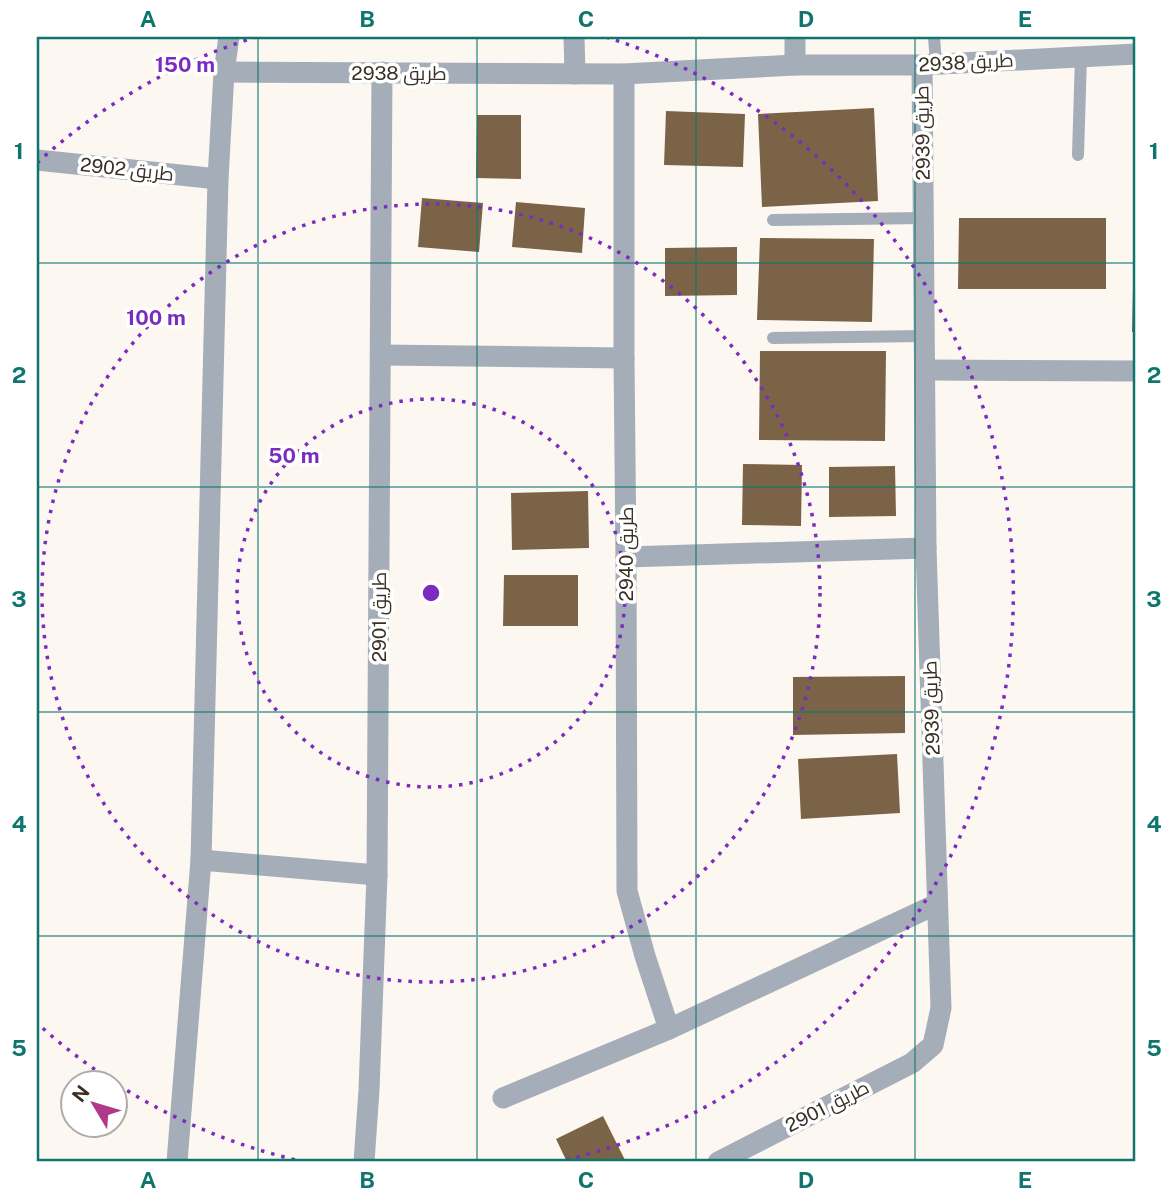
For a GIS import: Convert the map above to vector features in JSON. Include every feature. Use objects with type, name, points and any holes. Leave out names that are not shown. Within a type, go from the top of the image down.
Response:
[{"type":"street","points":[[177,1162],[201,860],[218,179],[224,72],[229,37]]},
{"type":"street","points":[[574,37],[575,74]]},
{"type":"street","points":[[795,37],[795,65]]},
{"type":"street","name":"طريق 2938","points":[[224,72],[624,74],[795,65],[929,64],[1136,54]]},
{"type":"street","name":"طريق 2939","points":[[929,64],[923,218],[926,548],[941,1008],[933,1045]]},
{"type":"street","name":"طريق 2901","points":[[363,1162],[369,1090],[377,875],[382,72]]},
{"type":"street","name":"طريق 2940","points":[[624,74],[627,891],[645,956],[670,1028]]},
{"type":"street","name":"طريق 2902","points":[[37,160],[218,179]]},
{"type":"street","points":[[381,355],[624,358]]},
{"type":"street","points":[[925,370],[1136,370]]},
{"type":"street","points":[[626,556],[926,548]]},
{"type":"street","points":[[201,860],[377,875]]},
{"type":"street","points":[[503,1098],[670,1028],[937,904]]},
{"type":"street","name":"طريق 2901","points":[[718,1162],[912,1063],[933,1045]]},
{"type":"lane","points":[[929,64],[934,37]]},
{"type":"lane","points":[[1078,155],[1081,56]]},
{"type":"lane","points":[[773,220],[923,218]]},
{"type":"lane","points":[[773,338],[924,337]]},
{"type":"building","points":[[874,108],[878,201],[762,207],[758,114]]},
{"type":"building","points":[[666,111],[745,114],[743,167],[664,165]]},
{"type":"building","points":[[477,115],[521,115],[521,179],[476,178]]},
{"type":"building","points":[[422,198],[483,203],[479,252],[418,247]]},
{"type":"building","points":[[516,202],[585,208],[582,253],[512,247]]},
{"type":"building","points":[[959,218],[1106,218],[1106,289],[958,289]]},
{"type":"building","points":[[760,238],[874,239],[872,322],[757,320]]},
{"type":"building","points":[[737,247],[737,295],[665,296],[665,248]]},
{"type":"building","points":[[1134,247],[1136,332],[1132,332]]},
{"type":"building","points":[[760,351],[886,351],[885,441],[759,440]]},
{"type":"building","points":[[743,464],[802,465],[801,526],[742,525]]},
{"type":"building","points":[[895,466],[896,516],[829,517],[829,467]]},
{"type":"building","points":[[588,491],[589,548],[512,550],[511,493]]},
{"type":"building","points":[[504,575],[578,575],[578,626],[503,626]]},
{"type":"building","points":[[905,676],[905,733],[793,735],[793,677]]},
{"type":"building","points":[[897,754],[900,813],[801,819],[798,759]]},
{"type":"building","points":[[603,1116],[626,1162],[567,1162],[556,1139]]}]
